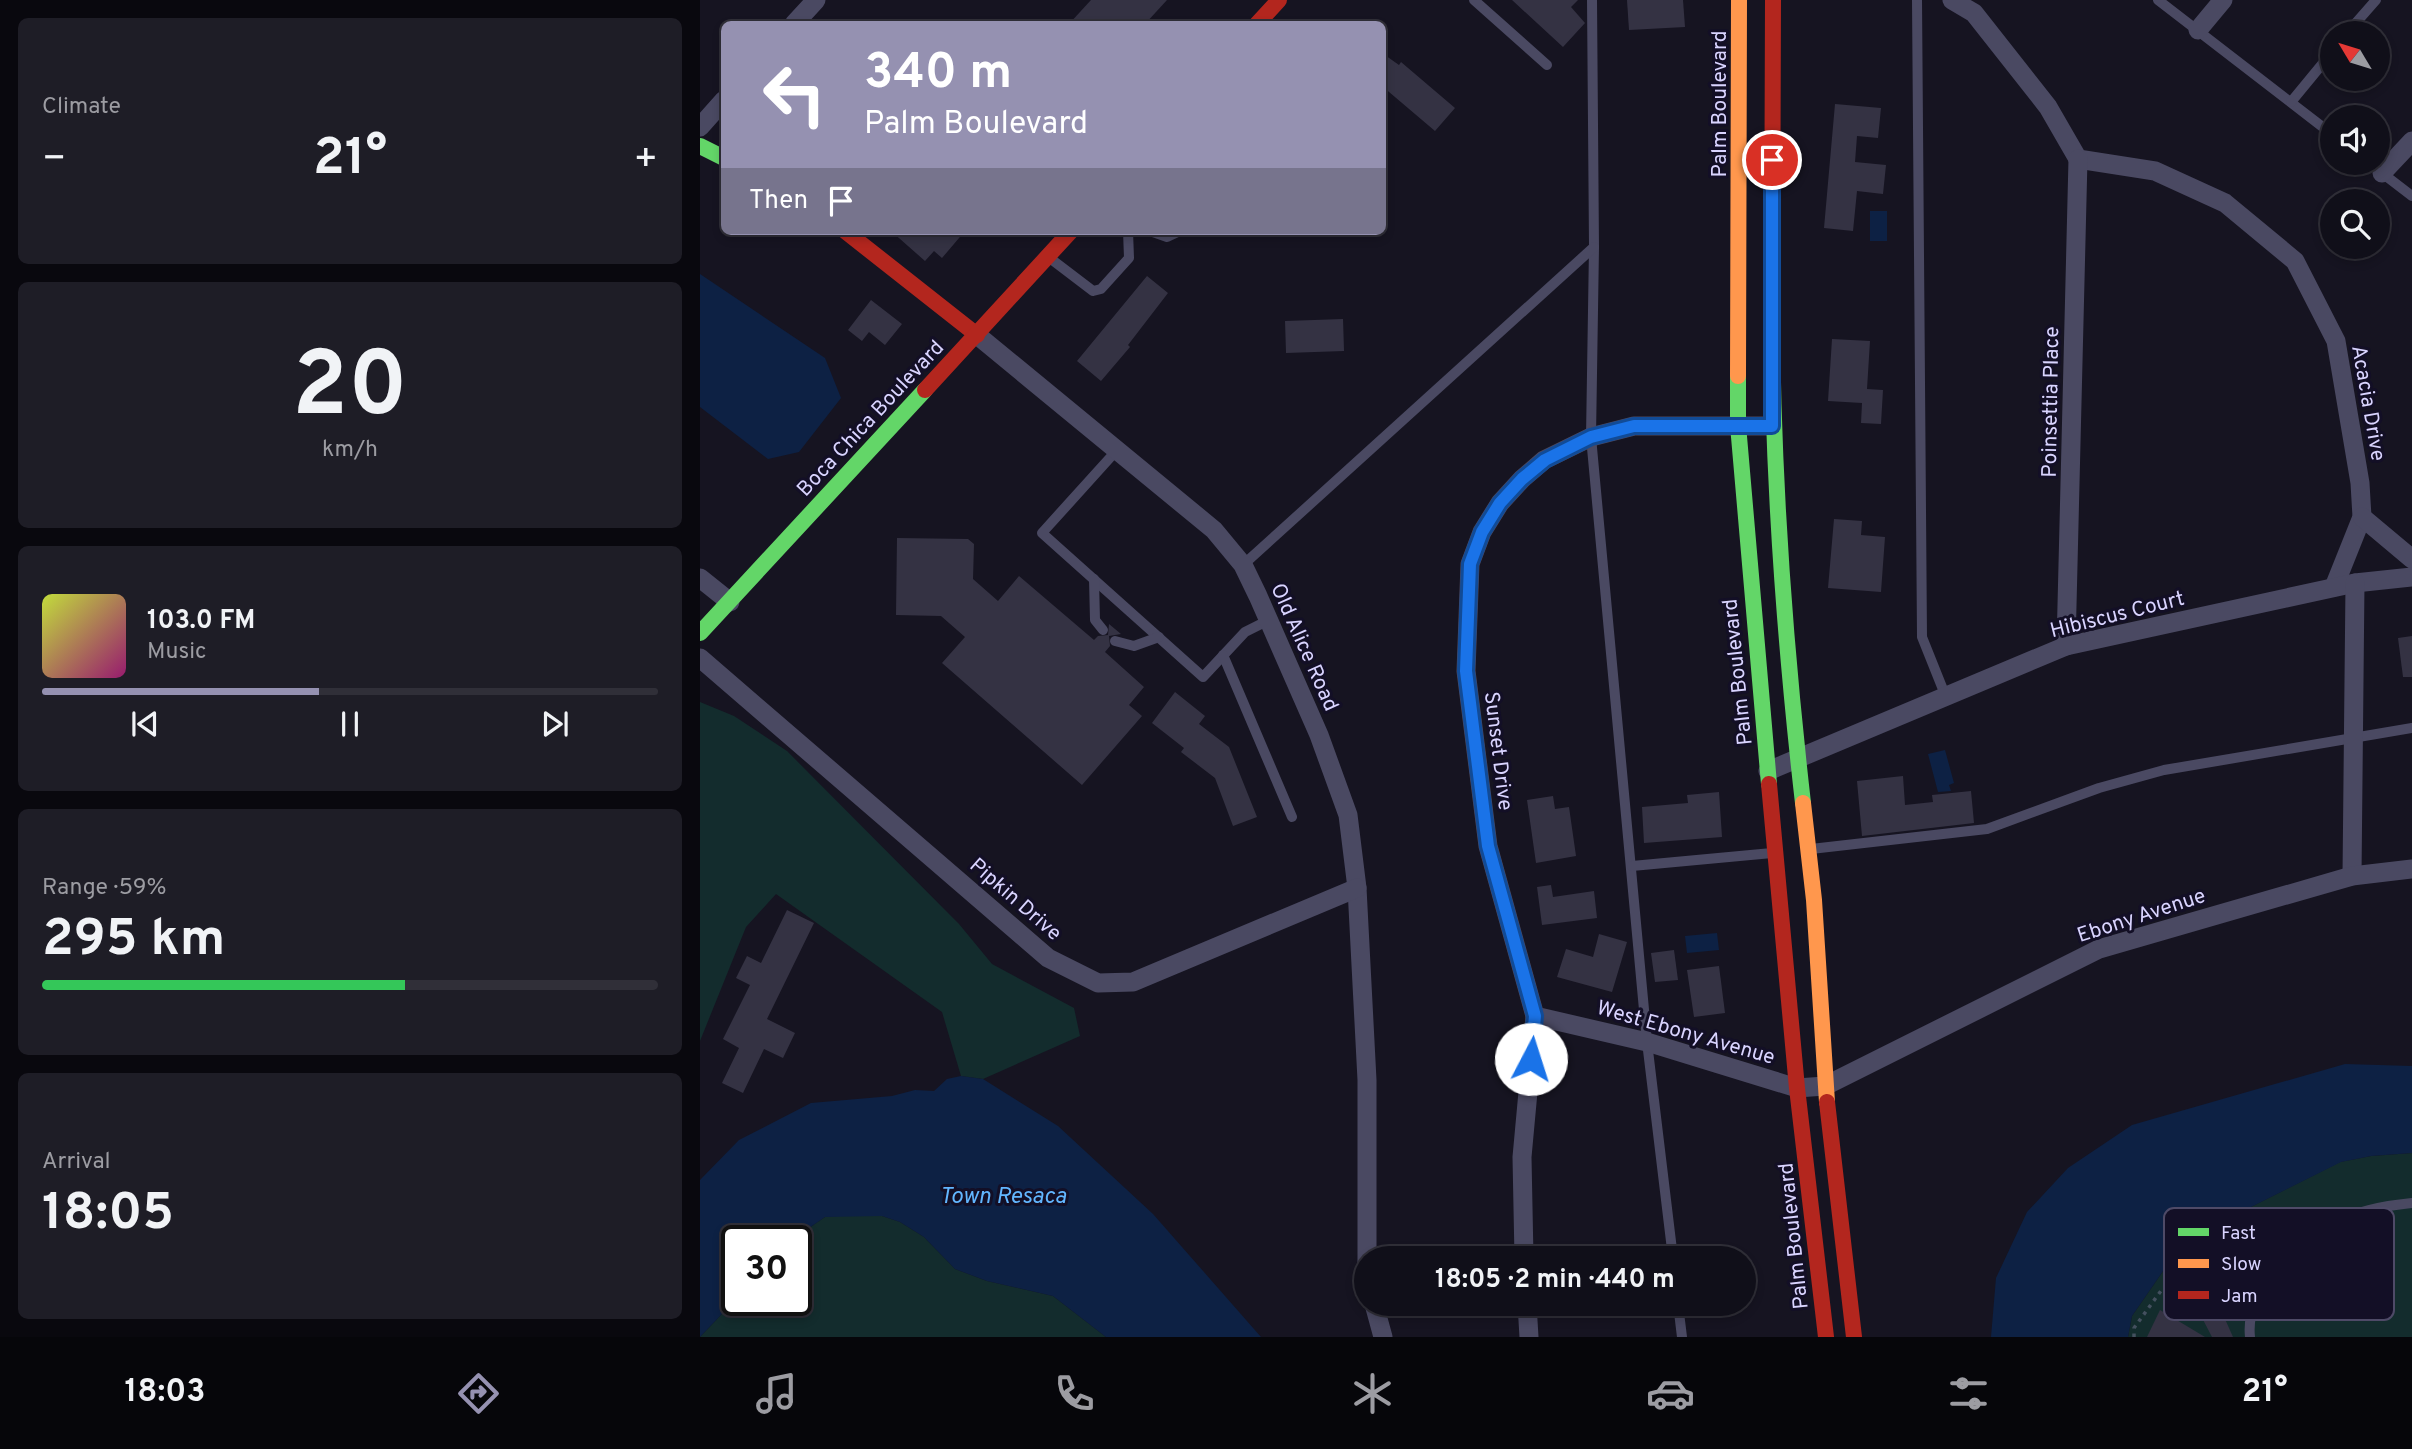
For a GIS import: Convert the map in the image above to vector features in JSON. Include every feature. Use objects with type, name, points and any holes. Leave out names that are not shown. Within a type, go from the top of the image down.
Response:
[{"type":"main road","points":[[1260,21],[1279,0]]},
{"type":"main road","name":"Palm Boulevard","points":[[1739,0],[1738,425],[1797,1088],[1826,1337]]},
{"type":"main road","points":[[1773,0],[1772,426],[1798,761],[1814,900],[1825,1086],[1854,1337]]},
{"type":"main road","points":[[700,146],[721,156]]},
{"type":"main road","name":"Old Alice Road","points":[[850,235],[977,335]]},
{"type":"main road","name":"Boca Chica Boulevard","points":[[700,633],[1067,235]]},
{"type":"street","points":[[797,21],[816,0]]},
{"type":"street","points":[[1952,0],[1974,13],[2048,107],[2078,159]]},
{"type":"street","points":[[2198,30],[2224,0]]},
{"type":"street","points":[[700,127],[721,103]]},
{"type":"street","points":[[2390,157],[2412,141]]},
{"type":"street","name":"Acacia Drive","points":[[2078,159],[2155,171],[2225,203],[2295,261],[2336,341],[2360,482],[2362,517],[2334,587]]},
{"type":"street","name":"Poinsettia Place","points":[[2066,646],[2078,159]]},
{"type":"street","name":"Old Alice Road","points":[[977,335],[1214,530],[1243,565],[1319,735],[1348,816],[1357,888],[1367,1080],[1367,1246]]},
{"type":"street","name":"Sunset Drive","points":[[1524,1246],[1522,1157],[1535,1016],[1488,846],[1466,671],[1470,564],[1482,532],[1500,503],[1522,479],[1545,460],[1591,437],[1634,426],[1772,426]]},
{"type":"street","points":[[2362,517],[2412,559]]},
{"type":"street","name":"Hibiscus Court","points":[[1768,771],[1798,761],[2066,646],[2334,587],[2412,577]]},
{"type":"street","points":[[700,578],[730,602]]},
{"type":"street","points":[[2352,876],[2355,583]]},
{"type":"street","name":"Pipkin Drive","points":[[700,658],[1048,958],[1098,983],[1133,982],[1357,888]]},
{"type":"street","name":"Ebony Avenue","points":[[1825,1086],[2099,949],[2352,876],[2412,869]]},
{"type":"street","name":"West Ebony Avenue","points":[[1535,1016],[1647,1042],[1797,1088],[1825,1086]]},
{"type":"street","points":[[1377,1316],[1382,1337]]},
{"type":"street","points":[[1528,1316],[1529,1337]]},
{"type":"lane","points":[[1474,0],[1547,65]]},
{"type":"lane","points":[[1592,0],[1594,247],[1591,437],[1647,1042],[1672,1246]]},
{"type":"lane","points":[[1917,0],[1922,637],[1947,697]]},
{"type":"lane","points":[[2158,0],[2320,125]]},
{"type":"lane","points":[[2358,21],[2376,0]]},
{"type":"lane","points":[[2291,102],[2320,67]]},
{"type":"lane","points":[[2384,175],[2412,196]]},
{"type":"lane","points":[[1048,256],[1093,291],[1101,289],[1129,258],[1128,235]]},
{"type":"lane","points":[[1243,565],[1594,247]]},
{"type":"lane","points":[[1117,450],[1042,533],[1203,677],[1245,632],[1269,620]]},
{"type":"lane","points":[[1094,579],[1095,620],[1103,630]]},
{"type":"lane","points":[[1115,641],[1133,646],[1159,637]]},
{"type":"lane","points":[[1223,655],[1292,817]]},
{"type":"lane","points":[[1808,849],[1987,829],[2099,788],[2164,770],[2412,728]]},
{"type":"lane","points":[[1632,866],[1776,852]]},
{"type":"lane","points":[[2374,1208],[2412,1203]]},
{"type":"lane","points":[[1679,1316],[1682,1337]]},
{"type":"path","points":[[2134,1337],[2134,1328],[2164,1288]]},
{"type":"green space","points":[[700,702],[734,716],[787,751],[959,924],[992,964],[1074,1008],[1080,1036],[983,1079],[961,1076],[942,1012],[776,894],[746,927],[700,1041]]},
{"type":"green space","points":[[2412,1153],[2412,1337],[2128,1337],[2132,1316],[2164,1270],[2164,1320],[2394,1320],[2394,1208],[2249,1208],[2340,1162],[2371,1156]]},
{"type":"green space","points":[[882,1216],[900,1222],[924,1237],[955,1269],[987,1281],[1053,1296],[1106,1337],[700,1337],[721,1315],[812,1316],[812,1226],[825,1217]]},
{"type":"water","points":[[1870,211],[1887,211],[1887,241],[1870,241]]},
{"type":"water","points":[[700,274],[825,358],[841,398],[799,452],[768,459],[700,407]]},
{"type":"water","points":[[1945,750],[1954,783],[1949,785],[1951,791],[1938,792],[1928,754]]},
{"type":"water","points":[[1717,933],[1719,950],[1687,953],[1685,936]]},
{"type":"water","points":[[2345,1064],[2412,1066],[2412,1153],[2371,1156],[2341,1162],[2249,1208],[2164,1208],[2164,1270],[2132,1316],[2128,1337],[1991,1337],[1996,1278],[2027,1212],[2068,1168],[2132,1125]]},
{"type":"water","name":"Town Resaca","points":[[961,1076],[983,1079],[1058,1126],[1153,1214],[1261,1337],[1106,1337],[1053,1296],[987,1281],[955,1269],[924,1237],[900,1222],[882,1216],[825,1217],[812,1226],[721,1225],[721,1315],[700,1337],[700,1180],[739,1140],[811,1103],[892,1096],[915,1090],[934,1091],[947,1079]]},
{"type":"building","points":[[1091,0],[1167,0],[1148,21],[1072,21]]},
{"type":"building","points":[[1512,0],[1578,0],[1571,7],[1585,23],[1563,47]]},
{"type":"building","points":[[1627,0],[1683,0],[1685,27],[1629,30]]},
{"type":"building","points":[[1386,56],[1399,65],[1401,62],[1455,108],[1435,131],[1386,89]]},
{"type":"building","points":[[1835,104],[1881,108],[1878,138],[1857,136],[1855,162],[1886,165],[1883,194],[1857,191],[1853,231],[1824,228]]},
{"type":"building","points":[[896,235],[962,235],[942,258],[934,251],[925,261]]},
{"type":"building","points":[[1147,276],[1168,293],[1128,345],[1130,347],[1101,381],[1077,361]]},
{"type":"building","points":[[871,300],[902,324],[885,345],[869,332],[862,341],[848,330]]},
{"type":"building","points":[[1343,319],[1344,351],[1286,353],[1285,321]]},
{"type":"building","points":[[1832,339],[1870,341],[1867,389],[1883,390],[1881,424],[1861,423],[1862,403],[1828,401]]},
{"type":"building","points":[[1834,519],[1862,521],[1861,535],[1885,537],[1881,592],[1828,588]]},
{"type":"building","points":[[897,538],[968,539],[974,544],[973,579],[998,601],[1019,576],[1094,640],[1098,636],[1108,635],[1109,624],[1121,634],[1109,636],[1110,646],[1105,652],[1144,687],[1129,705],[1142,716],[1082,785],[942,663],[965,637],[941,616],[896,615]]},
{"type":"building","points":[[2412,636],[2412,677],[2403,677],[2398,638]]},
{"type":"building","points":[[1175,692],[1205,716],[1199,724],[1229,747],[1257,817],[1233,826],[1215,778],[1181,752],[1184,748],[1152,723]]},
{"type":"building","points":[[1903,776],[1905,805],[1933,802],[1932,795],[1971,791],[1974,823],[1862,836],[1857,781]]},
{"type":"building","points":[[1719,792],[1722,837],[1644,843],[1642,807],[1688,803],[1687,795]]},
{"type":"building","points":[[1553,796],[1555,809],[1569,807],[1576,856],[1536,863],[1527,800]]},
{"type":"building","points":[[1551,885],[1553,897],[1594,891],[1597,918],[1542,925],[1537,887]]},
{"type":"building","points":[[787,910],[814,923],[767,1019],[795,1033],[783,1058],[764,1049],[743,1093],[722,1083],[739,1048],[723,1039],[750,985],[736,978],[747,956],[761,963]]},
{"type":"building","points":[[1599,934],[1627,942],[1612,992],[1557,977],[1566,949],[1593,957]]},
{"type":"building","points":[[1674,950],[1678,980],[1655,982],[1651,953]]},
{"type":"building","points":[[1719,966],[1725,1013],[1694,1017],[1687,970]]},
{"type":"building","points":[[2160,1310],[2164,1312],[2164,1320],[2177,1320],[2205,1337],[2147,1337]]},
{"type":"building","points":[[2203,1320],[2225,1320],[2233,1337],[2212,1337]]},
{"type":"traffic: fast","points":[[700,146],[721,156]]},
{"type":"traffic: fast","points":[[1772,302],[1780,553],[1803,803]]},
{"type":"traffic: fast","points":[[1738,376],[1738,425],[1769,784]]},
{"type":"traffic: fast","points":[[700,633],[925,390]]},
{"type":"traffic: slow","points":[[1738,376],[1739,0]]},
{"type":"traffic: slow","points":[[1803,803],[1814,900],[1827,1102]]},
{"type":"traffic: jam","points":[[1260,21],[1279,0]]},
{"type":"traffic: jam","points":[[1772,302],[1773,0]]},
{"type":"traffic: jam","points":[[850,235],[977,335]]},
{"type":"traffic: jam","points":[[925,390],[1067,235]]},
{"type":"traffic: jam","points":[[1769,784],[1797,1088],[1826,1337]]},
{"type":"traffic: jam","points":[[1827,1102],[1854,1337]]},
{"type":"route","points":[[1531,1059],[1535,1016],[1488,846],[1466,671],[1470,564],[1482,532],[1500,503],[1522,479],[1545,460],[1591,437],[1634,426],[1772,426],[1772,160]]}]
